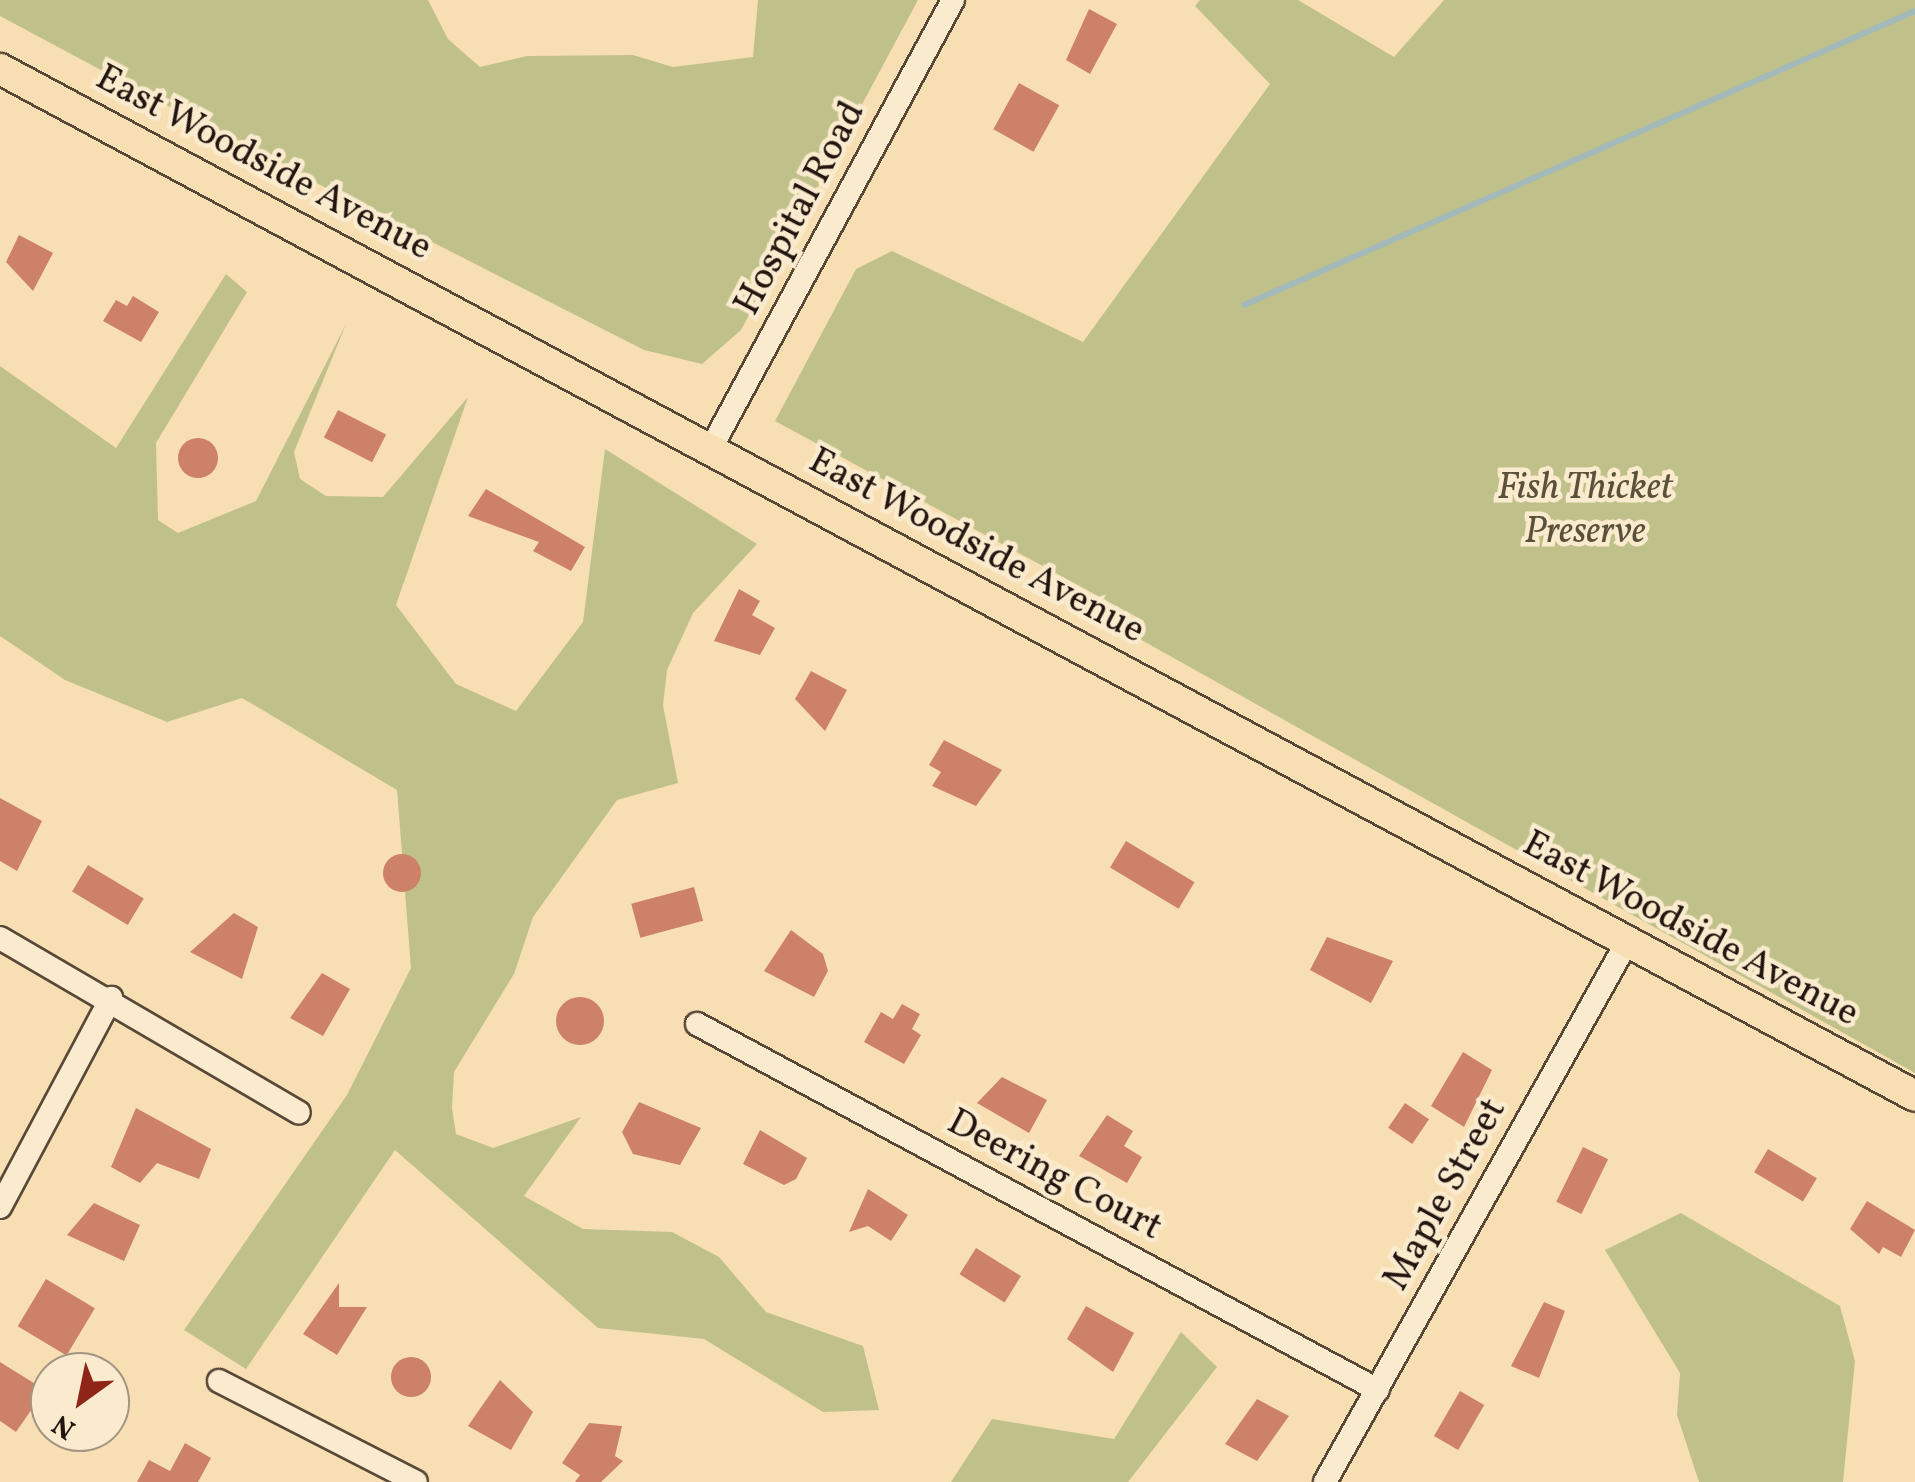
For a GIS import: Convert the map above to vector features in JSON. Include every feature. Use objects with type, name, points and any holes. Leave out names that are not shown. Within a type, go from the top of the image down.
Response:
[{"type":"main road","name":"East Woodside Avenue","points":[[0,68],[1915,1096]]},
{"type":"street","name":"Hospital Road","points":[[710,450],[954,0]]},
{"type":"street","points":[[0,938],[111,998],[300,1113]]},
{"type":"street","name":"Maple Street","points":[[1325,1482],[1627,942]]},
{"type":"street","points":[[0,1207],[111,998]]},
{"type":"street","name":"Deering Court","points":[[696,1024],[1378,1390]]},
{"type":"street","points":[[219,1381],[416,1482]]},
{"type":"green space","points":[[0,0],[428,0],[448,39],[480,67],[527,56],[633,55],[673,67],[753,57],[758,0],[918,0],[741,330],[702,364],[644,350],[226,137],[0,16]]},
{"type":"green space","name":"Fish Thicket Preserve","points":[[1200,0],[1298,0],[1394,57],[1444,0],[1915,0],[1915,1073],[1136,637],[1144,621],[775,421],[856,269],[892,251],[1083,342],[1270,84],[1195,6]]},
{"type":"green space","points":[[226,274],[247,292],[156,443],[158,520],[178,533],[256,501],[346,324],[294,452],[300,479],[326,496],[383,497],[468,397],[396,605],[456,684],[516,711],[583,622],[605,449],[757,544],[693,613],[667,670],[663,705],[678,783],[617,800],[533,917],[514,974],[454,1072],[452,1108],[456,1134],[493,1148],[581,1117],[524,1196],[583,1229],[672,1232],[719,1257],[766,1312],[863,1346],[879,1410],[823,1412],[704,1339],[598,1328],[395,1150],[246,1369],[184,1330],[347,1095],[411,968],[397,790],[242,698],[167,722],[65,680],[0,636],[0,366],[116,448]]},
{"type":"green space","points":[[1681,1213],[1840,1306],[1855,1361],[1843,1482],[1699,1482],[1677,1415],[1680,1373],[1605,1250]]},
{"type":"green space","points":[[1181,1332],[1217,1367],[1128,1482],[951,1482],[992,1419],[1114,1439]]},
{"type":"building","points":[[1089,9],[1117,24],[1090,74],[1066,60]]},
{"type":"building","points":[[1019,83],[1059,105],[1034,152],[993,129]]},
{"type":"building","points":[[19,235],[53,253],[33,291],[6,262]]},
{"type":"building","points":[[133,296],[159,312],[141,342],[103,321],[116,300],[127,306]]},
{"type":"building","points":[[338,410],[386,435],[372,462],[324,438]]},
{"type":"building","points":[[198,438],[212,444],[218,458],[212,472],[198,478],[184,472],[178,458],[184,444]]},
{"type":"building","points":[[486,489],[585,547],[571,571],[533,551],[539,542],[468,516]]},
{"type":"building","points":[[739,589],[760,601],[752,615],[775,628],[760,655],[714,641]]},
{"type":"building","points":[[811,671],[847,690],[825,731],[795,699]]},
{"type":"building","points":[[944,740],[1002,770],[976,806],[932,786],[941,772],[929,765]]},
{"type":"building","points":[[0,798],[42,821],[17,871],[0,861]]},
{"type":"building","points":[[1126,841],[1195,882],[1179,909],[1110,868]]},
{"type":"building","points":[[402,854],[416,859],[421,873],[416,887],[402,892],[388,887],[383,873],[388,859]]},
{"type":"building","points":[[88,865],[144,898],[128,925],[72,892]]},
{"type":"building","points":[[694,887],[703,921],[640,938],[631,904]]},
{"type":"building","points":[[234,913],[258,927],[242,979],[190,952]]},
{"type":"building","points":[[791,930],[823,954],[828,971],[814,997],[764,971]]},
{"type":"building","points":[[1327,937],[1393,961],[1371,1003],[1310,970]]},
{"type":"building","points":[[322,973],[350,989],[323,1036],[290,1018]]},
{"type":"building","points":[[580,997],[597,1004],[604,1021],[597,1038],[580,1045],[563,1038],[556,1021],[563,1004]]},
{"type":"building","points":[[902,1004],[920,1014],[912,1029],[921,1035],[904,1064],[864,1042],[881,1012],[893,1019]]},
{"type":"building","points":[[1463,1052],[1492,1070],[1464,1127],[1431,1106]]},
{"type":"building","points":[[1002,1077],[1047,1100],[1029,1133],[977,1103]]},
{"type":"building","points":[[639,1102],[701,1128],[680,1165],[633,1154],[622,1132]]},
{"type":"building","points":[[1405,1103],[1429,1119],[1412,1144],[1388,1128]]},
{"type":"building","points":[[136,1108],[211,1149],[199,1179],[157,1163],[140,1183],[111,1167]]},
{"type":"building","points":[[1107,1115],[1133,1131],[1124,1146],[1142,1157],[1127,1183],[1079,1156]]},
{"type":"building","points":[[760,1130],[807,1158],[796,1179],[784,1185],[743,1164]]},
{"type":"building","points":[[1583,1147],[1608,1159],[1581,1214],[1556,1202]]},
{"type":"building","points":[[1768,1149],[1817,1178],[1803,1202],[1754,1172]]},
{"type":"building","points":[[868,1189],[908,1215],[891,1241],[868,1226],[849,1232]]},
{"type":"building","points":[[1867,1201],[1915,1230],[1901,1257],[1883,1247],[1879,1254],[1850,1229]]},
{"type":"building","points":[[94,1203],[140,1225],[124,1261],[67,1235]]},
{"type":"building","points":[[976,1248],[1021,1276],[1005,1302],[960,1274]]},
{"type":"building","points":[[46,1279],[95,1308],[69,1352],[61,1352],[18,1326]]},
{"type":"building","points":[[339,1283],[339,1307],[367,1307],[337,1355],[303,1334]]},
{"type":"building","points":[[1544,1302],[1565,1311],[1539,1378],[1511,1366]]},
{"type":"building","points":[[1086,1306],[1134,1333],[1113,1372],[1067,1339]]},
{"type":"building","points":[[411,1357],[425,1363],[431,1377],[425,1391],[411,1397],[397,1391],[391,1377],[397,1363]]},
{"type":"building","points":[[0,1362],[30,1381],[30,1412],[16,1432],[0,1421]]},
{"type":"building","points":[[500,1380],[533,1412],[511,1450],[468,1426]]},
{"type":"building","points":[[1460,1391],[1484,1405],[1458,1450],[1434,1436]]},
{"type":"building","points":[[1257,1399],[1289,1416],[1257,1461],[1225,1444]]},
{"type":"building","points":[[589,1423],[622,1426],[615,1456],[623,1461],[601,1482],[575,1482],[580,1475],[562,1463]]},
{"type":"building","points":[[185,1443],[211,1458],[198,1482],[137,1482],[149,1460],[170,1471]]},
{"type":"waterway","points":[[1244,305],[1915,11]]}]
